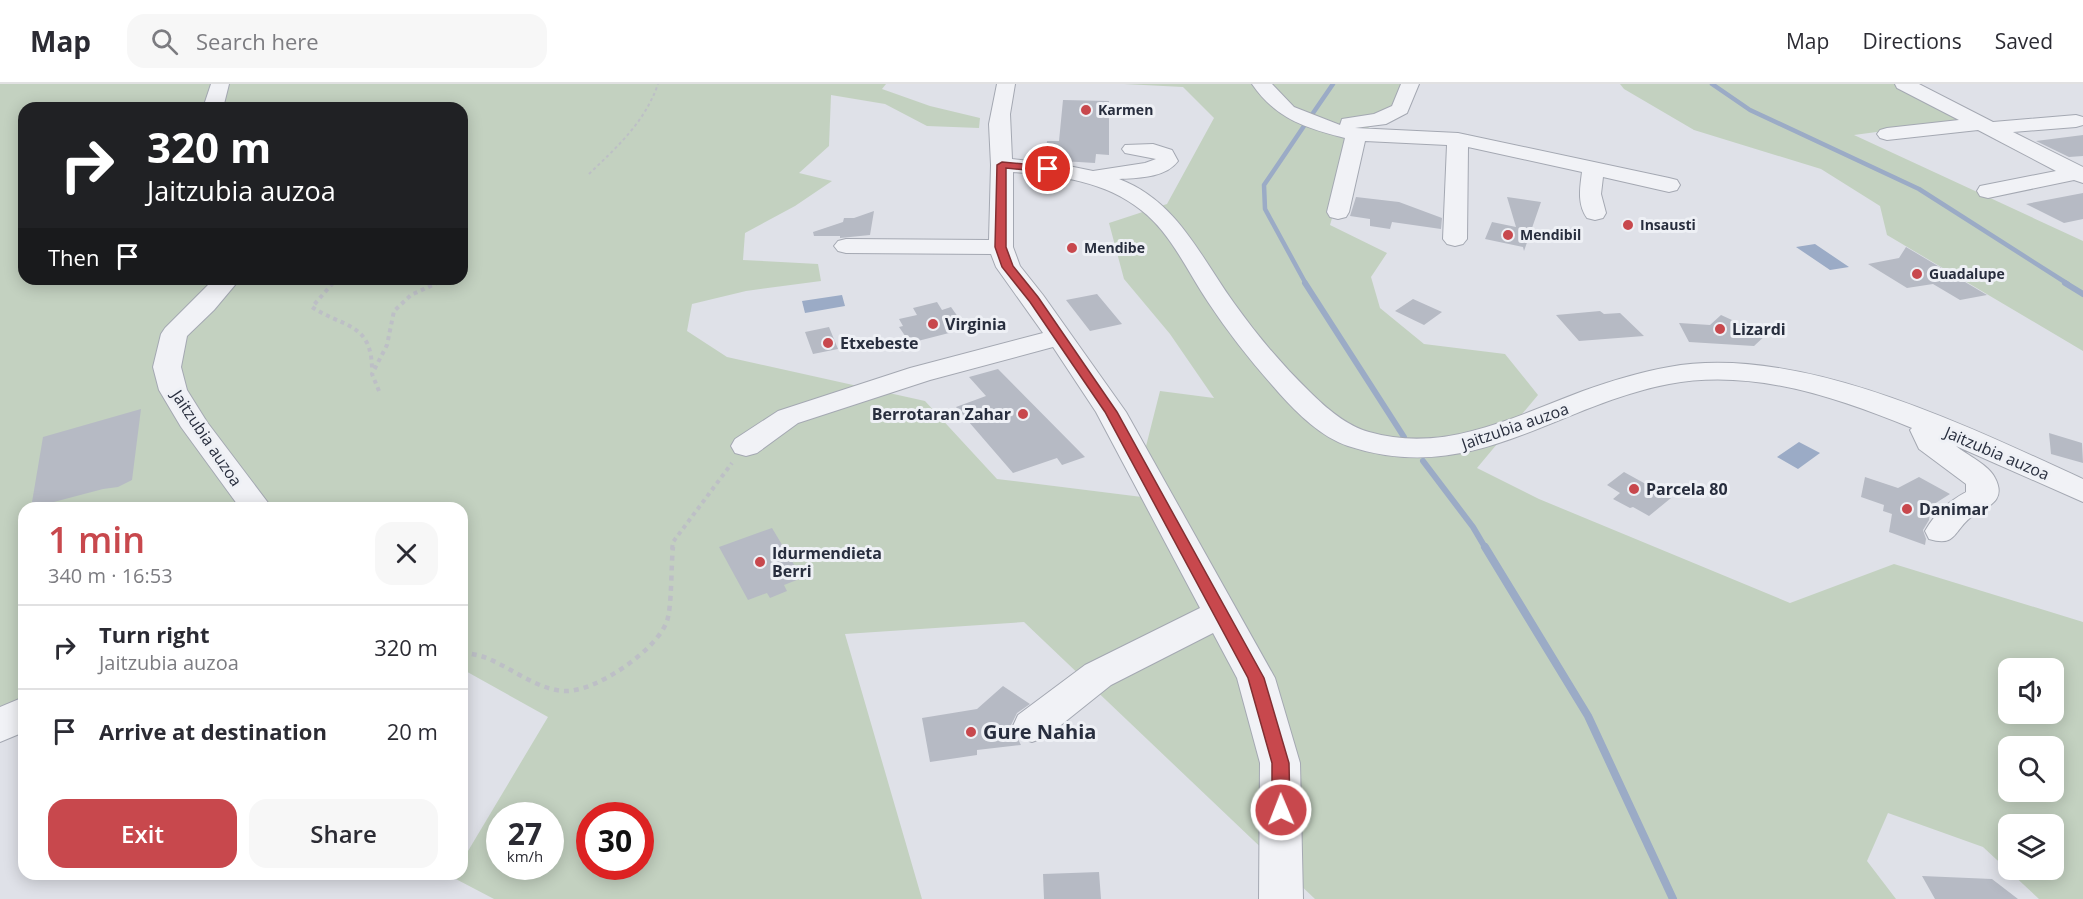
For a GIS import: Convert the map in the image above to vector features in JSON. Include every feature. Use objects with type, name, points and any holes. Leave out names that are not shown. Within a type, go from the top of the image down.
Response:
[{"type":"street","points":[[215,102],[220,84]]},
{"type":"street","points":[[1005,84],[1000,103],[1001,247],[1008,267],[1111,412],[1256,678],[1280,763],[1281,899]]},
{"type":"street","points":[[1261,84],[1287,111],[1318,125],[1356,135],[1458,140],[1669,185]]},
{"type":"street","points":[[1318,125],[1379,120],[1400,109],[1410,84]]},
{"type":"street","points":[[1904,84],[2080,175]]},
{"type":"street","points":[[1887,134],[2076,121]]},
{"type":"street","points":[[1338,212],[1356,135]]},
{"type":"street","points":[[1455,239],[1458,140]]},
{"type":"street","points":[[1093,178],[1106,173],[1143,172],[1167,161],[1165,153],[1132,149]]},
{"type":"street","name":"Jaitzubia auzoa","points":[[1002,165],[1062,171],[1093,178],[1125,191],[1148,204],[1167,223],[1194,260],[1213,292],[1294,394],[1323,419],[1355,438],[1395,449],[1444,450],[1481,441],[1602,394],[1671,375],[1714,372],[1777,376],[1844,391],[1922,421],[2083,491]]},
{"type":"street","points":[[1593,169],[1590,194],[1595,213]]},
{"type":"street","points":[[1988,191],[2080,175]]},
{"type":"street","points":[[846,246],[1001,247]]},
{"type":"street","name":"Jaitzubia auzoa","points":[[223,285],[174,334],[166,367],[173,390],[196,427],[252,502]]},
{"type":"street","points":[[746,446],[788,417],[920,374],[1059,337]]},
{"type":"street","points":[[1922,421],[1930,442],[1981,480],[1982,497],[1958,511],[1941,531]]},
{"type":"street","points":[[1032,726],[1098,675],[1221,613]]},
{"type":"street","points":[[0,726],[18,716]]},
{"type":"path","points":[[589,174],[628,134],[654,101],[658,84]]},
{"type":"path","points":[[331,285],[312,307],[348,324],[366,338],[373,355],[372,374],[379,391]]},
{"type":"path","points":[[372,374],[387,345],[394,310],[411,295],[432,285]]},
{"type":"path","points":[[468,653],[487,658],[534,682],[564,691],[587,688],[615,674],[646,650],[668,621],[673,542],[712,487],[746,446]]},
{"type":"green space","points":[[0,84],[886,84],[882,89],[930,106],[980,118],[979,128],[927,126],[885,104],[831,95],[829,146],[799,173],[832,181],[795,206],[745,233],[743,260],[818,264],[821,281],[746,291],[692,304],[687,331],[727,357],[925,401],[997,479],[1158,499],[1141,466],[1160,391],[1214,398],[1170,334],[1124,279],[1109,223],[1167,204],[1214,118],[1183,87],[1124,84],[1409,84],[1400,109],[1356,135],[1330,225],[1387,253],[1371,277],[1380,308],[1424,344],[1505,354],[1538,395],[1477,468],[1539,499],[1790,603],[1894,564],[2083,622],[2083,899],[2039,899],[2019,880],[2064,880],[2064,814],[1998,814],[1998,861],[1983,847],[1888,813],[1867,861],[1896,899],[1315,899],[1024,622],[845,634],[922,899],[494,899],[458,880],[468,880],[468,851],[486,821],[486,880],[564,880],[564,802],[497,802],[548,717],[468,672],[468,502],[18,502],[18,730],[0,741]]},
{"type":"green space","points":[[1620,84],[1895,84],[1959,121],[1854,135],[2083,241],[2083,351],[1887,235],[1880,206],[1821,169],[1694,130],[1624,89]]},
{"type":"water","points":[[1815,244],[1849,267],[1830,270],[1796,247]]},
{"type":"water","points":[[842,295],[845,306],[805,313],[802,301]]},
{"type":"water","points":[[1799,442],[1820,453],[1798,469],[1777,457]]},
{"type":"building","points":[[1063,100],[1109,101],[1109,155],[1096,154],[1095,163],[1045,160],[1047,141],[1059,141]]},
{"type":"building","points":[[2083,135],[2083,156],[2069,157],[2036,141]]},
{"type":"building","points":[[2083,193],[2083,219],[2064,223],[2026,204]]},
{"type":"building","points":[[1356,197],[1399,202],[1442,218],[1441,229],[1392,222],[1390,229],[1370,226],[1370,219],[1350,216]]},
{"type":"building","points":[[1507,197],[1541,202],[1524,251],[1523,247],[1485,239],[1492,222],[1516,227]]},
{"type":"building","points":[[874,211],[870,235],[840,238],[840,236],[814,236],[813,232],[843,222],[844,218],[854,218]]},
{"type":"building","name":"Guadalupe","points":[[1906,247],[1987,295],[1960,300],[1933,284],[1907,288],[1868,264],[1899,258]]},
{"type":"building","points":[[1097,294],[1122,324],[1090,331],[1066,300]]},
{"type":"building","points":[[1413,299],[1442,312],[1424,325],[1395,311]]},
{"type":"building","name":"Virginia","points":[[937,302],[942,310],[951,307],[963,324],[945,328],[949,333],[910,343],[899,327],[903,326],[899,319],[917,315],[913,308]]},
{"type":"building","points":[[1600,311],[1604,314],[1620,313],[1644,336],[1579,341],[1556,315]]},
{"type":"building","name":"Lizardi","points":[[1721,315],[1768,333],[1754,346],[1689,342],[1679,323],[1710,325]]},
{"type":"building","name":"Etxebeste","points":[[829,327],[838,349],[813,354],[805,332]]},
{"type":"building","points":[[998,369],[1085,457],[1062,465],[1057,458],[1013,473],[956,407],[986,396],[969,377]]},
{"type":"building","points":[[141,409],[132,480],[118,487],[54,502],[32,502],[43,437]]},
{"type":"building","points":[[2049,433],[2082,443],[2083,463],[2051,454]]},
{"type":"building","name":"Parcela 80","points":[[1624,472],[1671,498],[1649,516],[1613,499],[1620,493],[1607,485]]},
{"type":"building","name":"Danimar","points":[[1865,477],[1898,488],[1919,477],[1950,494],[1931,506],[1929,520],[1923,530],[1925,545],[1889,532],[1892,514],[1883,511],[1884,505],[1861,497]]},
{"type":"building","name":"Idurmendieta Berri","points":[[772,528],[802,578],[784,585],[787,591],[770,598],[767,593],[748,600],[719,547]]},
{"type":"building","name":"Gure Nahia","points":[[1003,686],[1030,704],[1017,713],[1011,725],[1021,745],[977,750],[977,755],[930,762],[922,718],[977,709]]},
{"type":"building","points":[[1099,872],[1101,899],[1044,899],[1043,874]]},
{"type":"building","points":[[1922,876],[1992,879],[2018,899],[1935,899]]},
{"type":"waterway","points":[[1311,116],[1333,84]]},
{"type":"waterway","points":[[1712,84],[1750,110],[1919,189],[2068,284]]},
{"type":"waterway","points":[[1304,126],[1264,185],[1265,209],[1306,284]]},
{"type":"waterway","points":[[1305,283],[1404,437]]},
{"type":"waterway","points":[[2065,283],[2083,294]]},
{"type":"waterway","points":[[1423,461],[1473,527],[1486,549]]},
{"type":"waterway","points":[[1485,547],[1588,716],[1673,899]]},
{"type":"place","name":"Karmen","points":[[1086,110]]},
{"type":"place","name":"Insausti","points":[[1628,225]]},
{"type":"place","name":"Mendibil","points":[[1508,235]]},
{"type":"place","name":"Mendibe","points":[[1072,248]]},
{"type":"place","name":"Guadalupe","points":[[1917,274]]},
{"type":"place","name":"Virginia","points":[[933,324]]},
{"type":"place","name":"Lizardi","points":[[1720,329]]},
{"type":"place","name":"Etxebeste","points":[[828,343]]},
{"type":"place","name":"Berrotaran Zahar","points":[[1023,414]]},
{"type":"place","name":"Parcela 80","points":[[1634,489]]},
{"type":"place","name":"Danimar","points":[[1907,509]]},
{"type":"place","name":"Idurmendieta Berri","points":[[760,562]]},
{"type":"place","name":"Gure Nahia","points":[[971,732]]},
{"type":"route","points":[[1048,169],[1002,165],[1001,247],[1008,267],[1034,300],[1111,412],[1256,678],[1280,763],[1281,810]]}]
